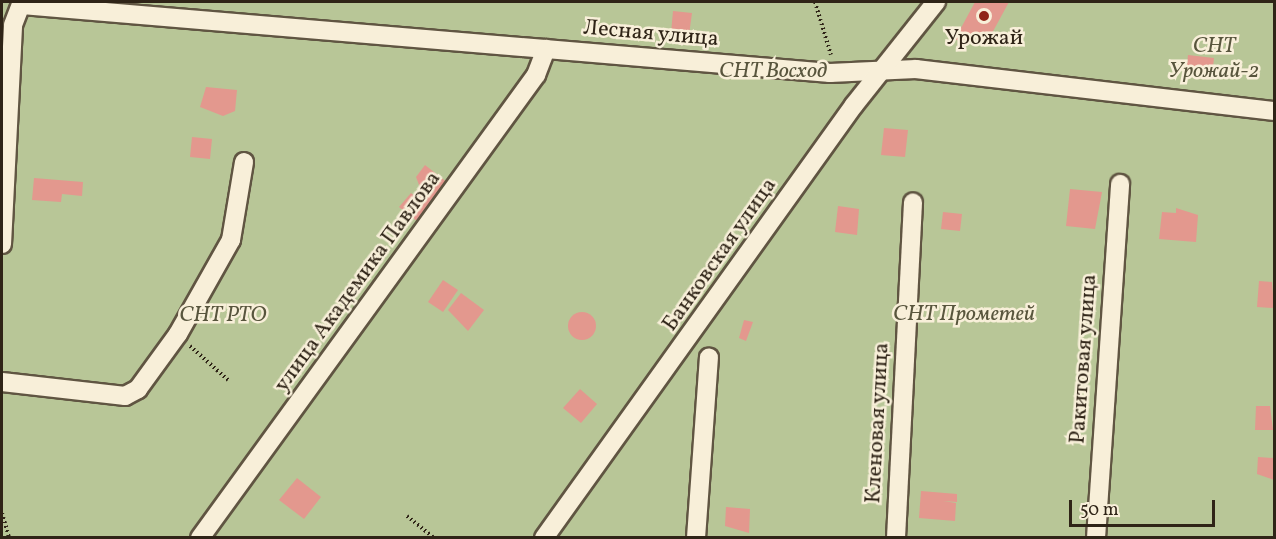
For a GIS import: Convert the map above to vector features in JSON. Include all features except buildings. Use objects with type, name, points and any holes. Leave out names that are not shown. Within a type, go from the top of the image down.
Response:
[{"type":"street","name":"Банковская улица","points":[[551,534],[879,74],[936,2]]},
{"type":"street","name":"Лесная улица","points":[[22,3],[546,49],[879,74],[916,69],[1275,111]]},
{"type":"street","points":[[2,244],[13,25],[22,3]]},
{"type":"street","name":"улица Академика Павлова","points":[[200,537],[536,75],[546,49]]},
{"type":"street","points":[[2,382],[125,396],[138,389],[178,334],[231,240],[244,162]]},
{"type":"street","name":"Ракитовая улица","points":[[1096,537],[1120,184]]},
{"type":"street","name":"Кленовая улица","points":[[896,537],[913,202]]},
{"type":"street","points":[[696,537],[709,357]]},
{"type":"path","points":[[178,334],[228,380]]},
{"type":"path","points":[[2,513],[8,536]]},
{"type":"path","points":[[407,516],[434,537]]},
{"type":"green space","points":[[2,2],[1274,2],[1274,537],[2,537]]},
{"type":"place","name":"Урожай","points":[[984,16]]},
{"type":"park label","name":"СНТ Урожай-2","points":[[1214,58]]},
{"type":"park label","name":"СНТ Восход","points":[[773,72]]},
{"type":"park label","name":"СНТ Прометей","points":[[964,315]]},
{"type":"park label","name":"СНТ РТО","points":[[223,316]]}]
